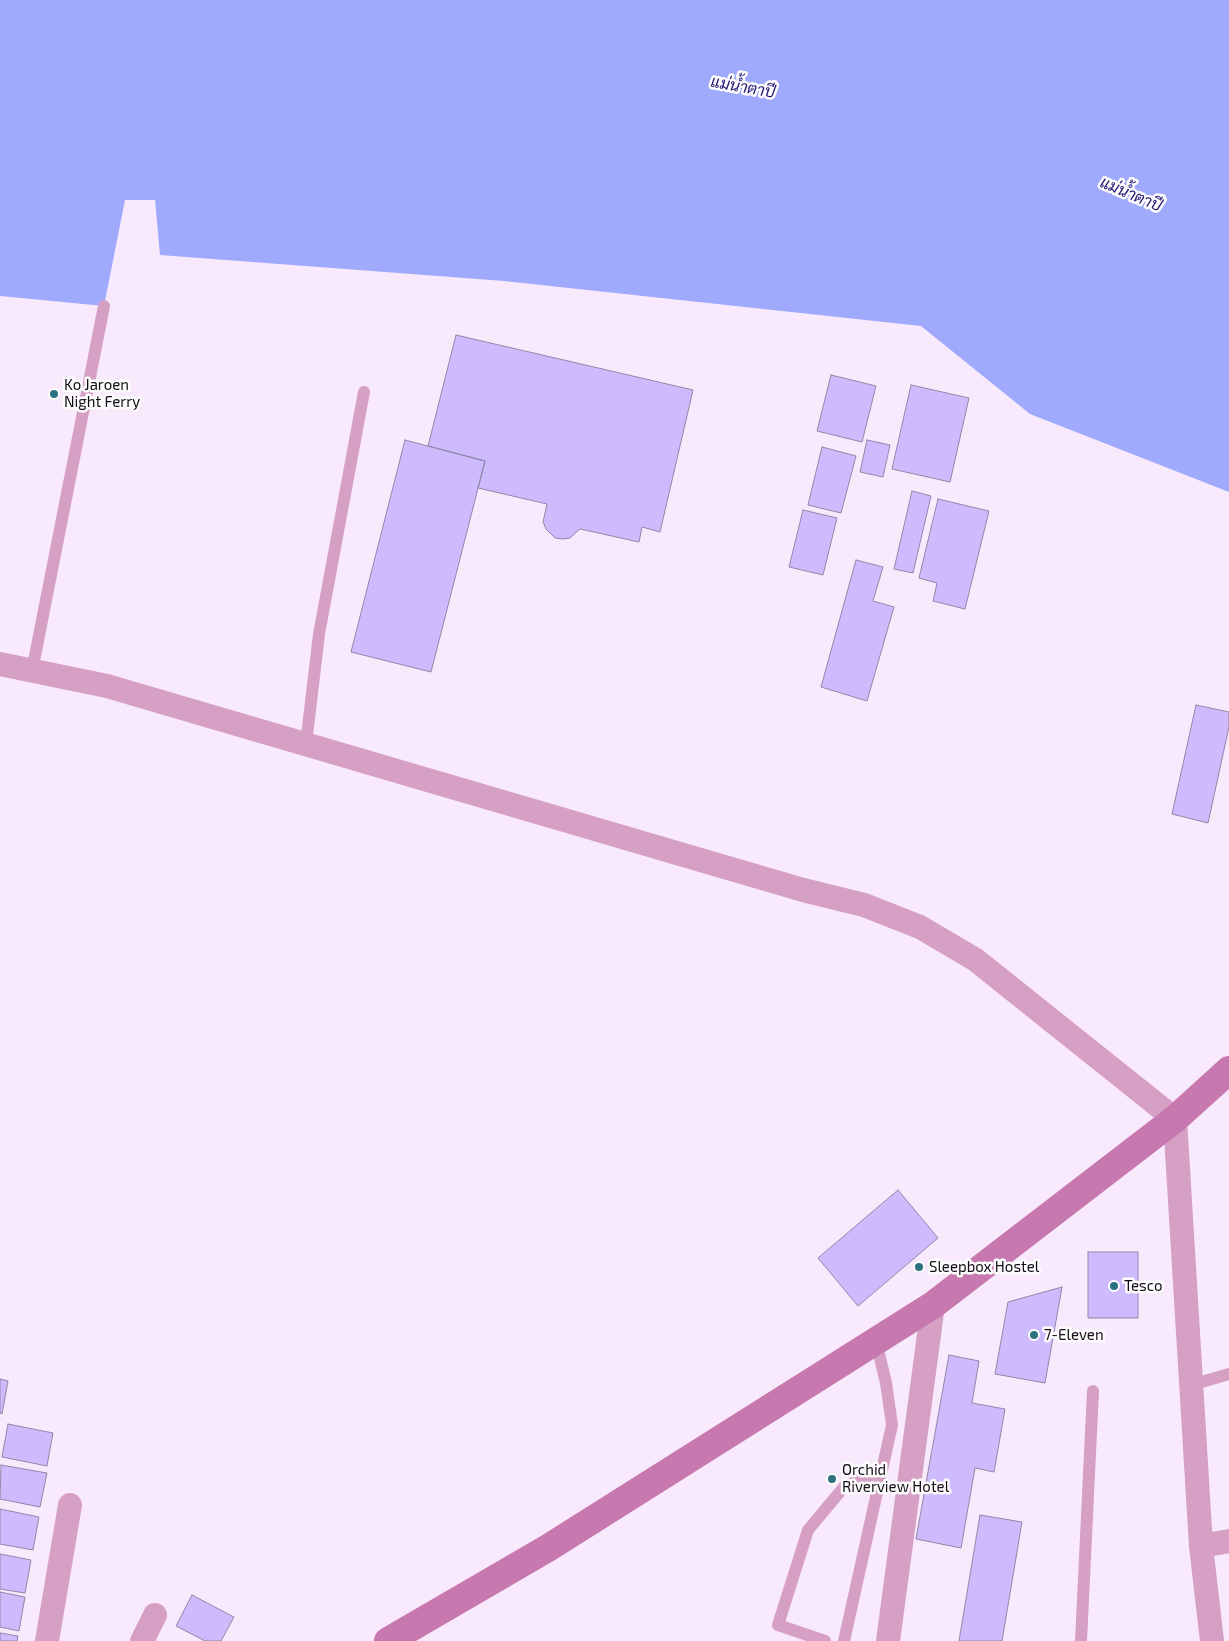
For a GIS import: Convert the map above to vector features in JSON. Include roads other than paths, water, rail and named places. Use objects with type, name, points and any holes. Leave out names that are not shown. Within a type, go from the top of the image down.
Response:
[{"type":"main road","points":[[388,1641],[548,1548],[933,1305],[1175,1119],[1229,1070]]},
{"type":"street","points":[[0,664],[107,686],[803,890],[864,905],[920,927],[976,960],[1175,1119],[1201,1546],[1212,1641]]},
{"type":"street","points":[[888,1641],[933,1305]]},
{"type":"street","points":[[47,1641],[70,1505]]},
{"type":"street","points":[[1201,1546],[1229,1541]]},
{"type":"street","points":[[142,1641],[155,1615]]},
{"type":"lane","points":[[32,671],[104,306]]},
{"type":"lane","points":[[306,744],[318,634],[364,392]]},
{"type":"lane","points":[[844,1641],[892,1425],[886,1383],[876,1341]]},
{"type":"lane","points":[[1191,1385],[1229,1374]]},
{"type":"lane","points":[[1081,1641],[1093,1390]]},
{"type":"lane","points":[[825,1641],[778,1625],[808,1530],[844,1487],[882,1470]]},
{"type":"water","name":"แม่น้ำตาปี","points":[[0,0],[1229,0],[1229,492],[1030,414],[921,326],[504,281],[160,255],[155,200],[125,200],[104,306],[0,296]]},
{"type":"place","name":"Ko Jaroen Night Ferry","points":[[54,394]]},
{"type":"place","name":"Sleepbox Hostel","points":[[919,1267]]},
{"type":"place","name":"Tesco","points":[[1114,1286]]},
{"type":"place","name":"7-Eleven","points":[[1034,1335]]},
{"type":"place","name":"Orchid Riverview Hotel","points":[[832,1479]]}]
